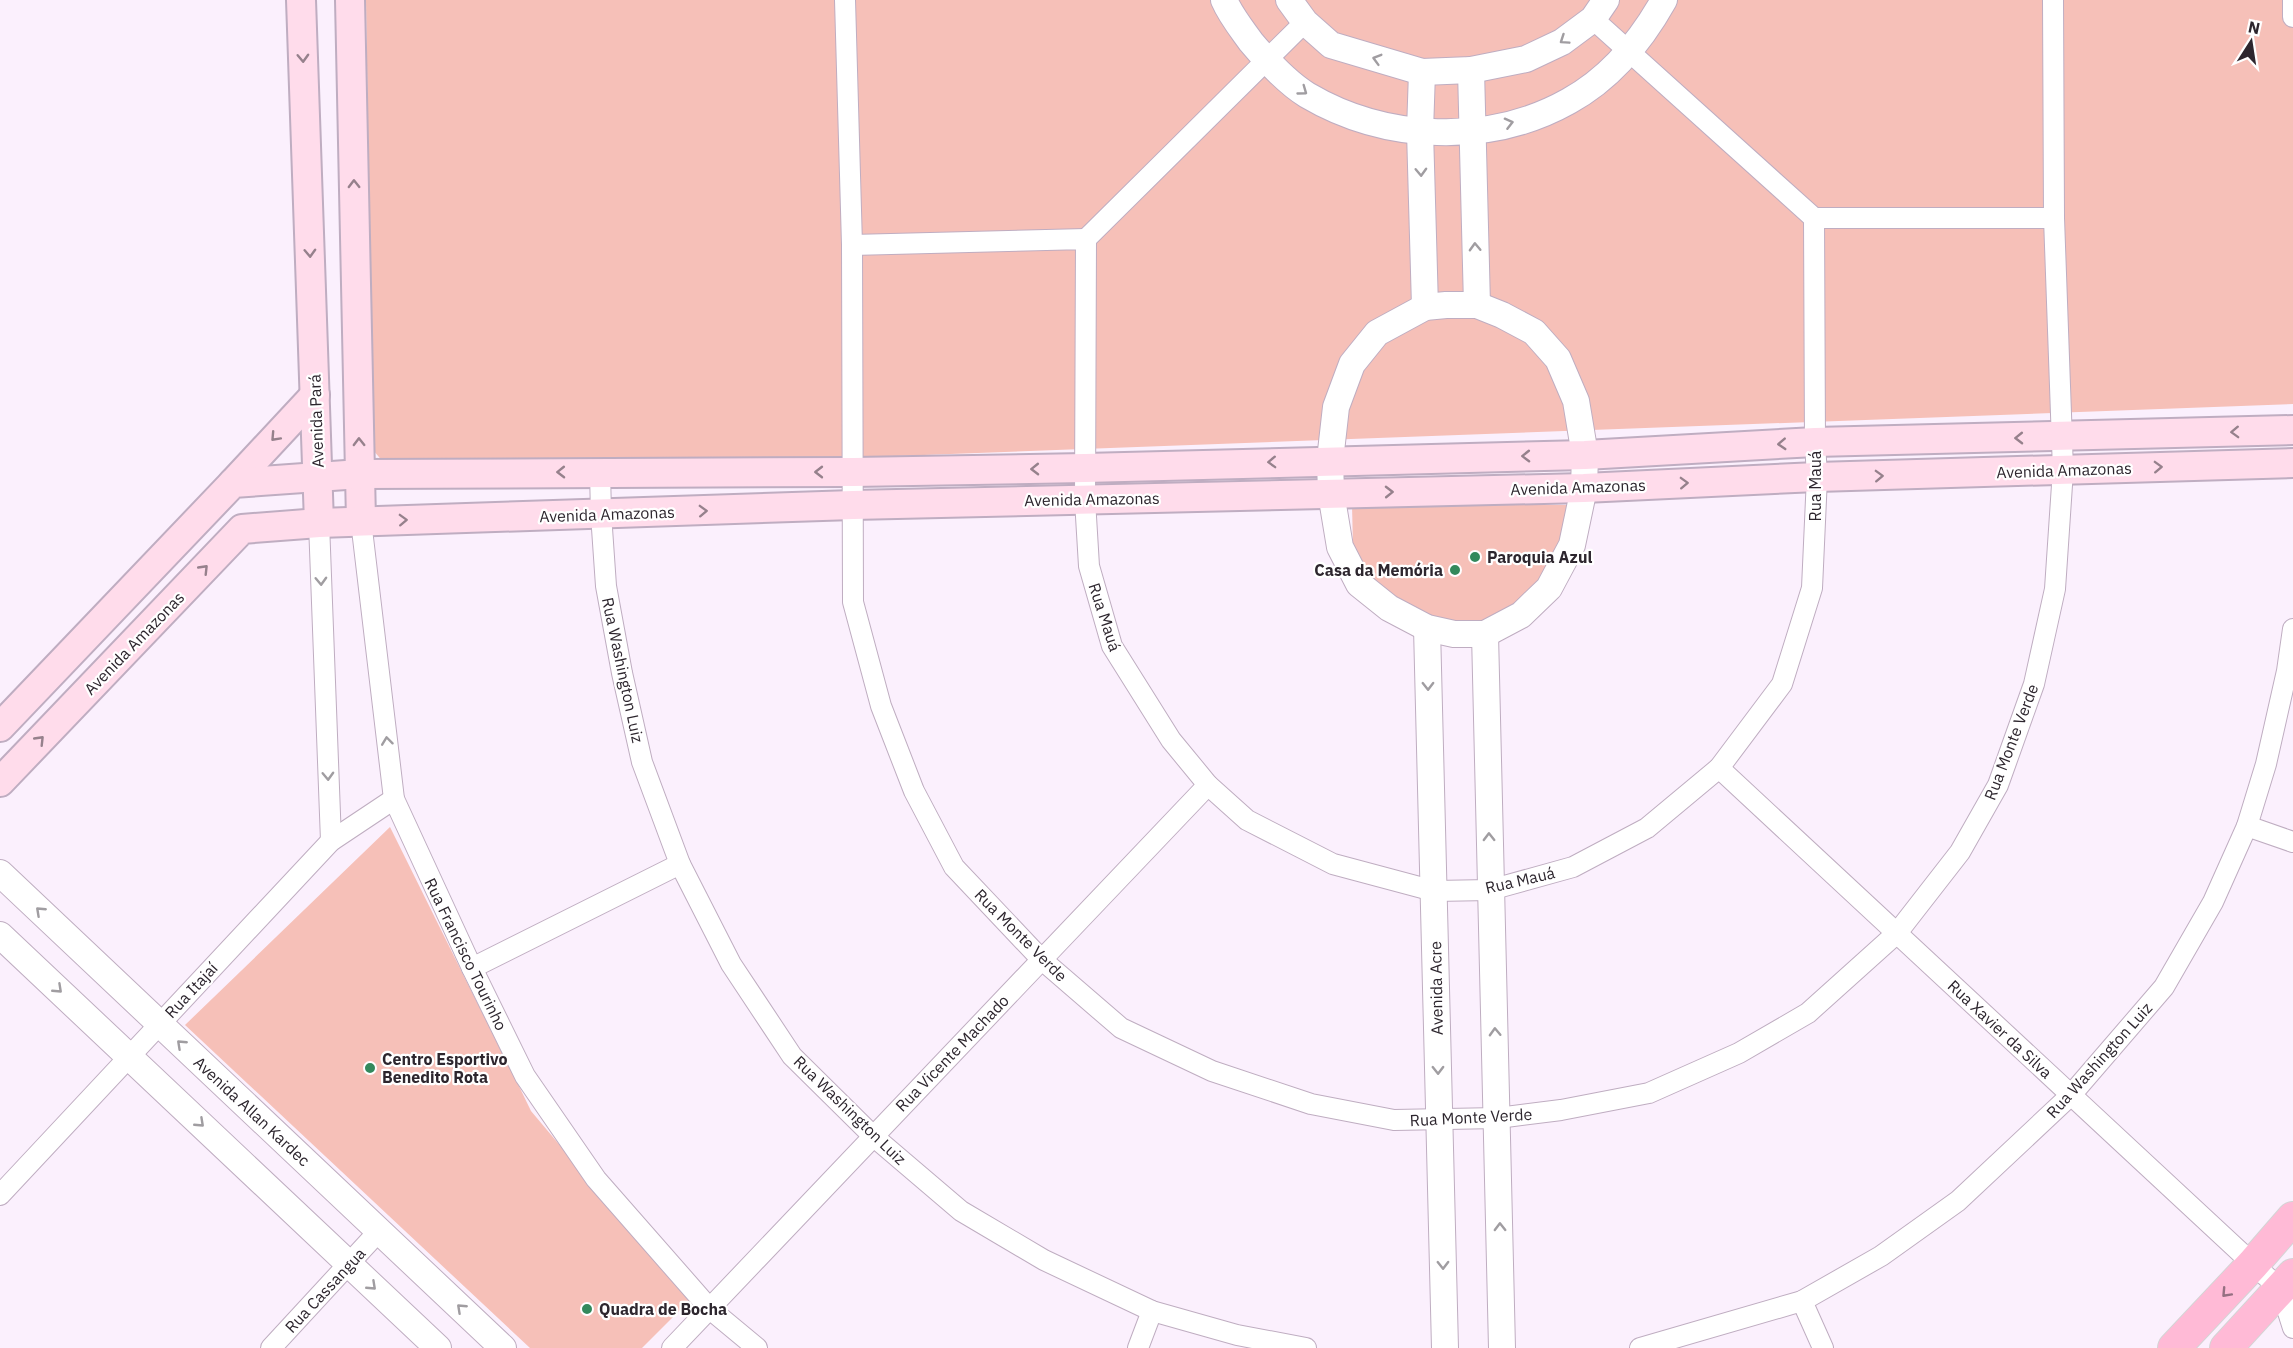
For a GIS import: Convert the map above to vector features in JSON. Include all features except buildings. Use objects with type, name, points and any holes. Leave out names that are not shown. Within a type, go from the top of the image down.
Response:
[{"type":"main road","name":"Avenida Pará","points":[[301,0],[319,523]]},
{"type":"main road","points":[[350,0],[361,522]]},
{"type":"main road","points":[[0,727],[315,395]]},
{"type":"main road","name":"Avenida Amazonas","points":[[232,483],[360,474],[600,471],[853,472],[1085,468],[1585,455],[1815,442],[2293,430]]},
{"type":"main road","name":"Avenida Amazonas","points":[[0,783],[242,529],[319,523],[854,505],[1584,488],[1817,477],[2293,463]]},
{"type":"main road","points":[[2174,1348],[2293,1218]]},
{"type":"main road","points":[[2226,1348],[2287,1283]]},
{"type":"street","name":"Rua Monte Verde","points":[[845,0],[852,245],[853,602],[881,706],[914,791],[954,867],[1041,959],[1121,1028],[1212,1071],[1311,1104],[1394,1120],[1498,1118],[1561,1110],[1649,1093],[1739,1053],[1808,1012],[1897,933],[1960,852],[1998,785],[2034,684],[2055,589],[2063,470],[2054,218],[2053,0]]},
{"type":"street","points":[[1224,0],[1230,15],[1266,61],[1305,94],[1337,110],[1373,123],[1420,131],[1471,133],[1529,118],[1568,102],[1602,79],[1630,52],[1664,0]]},
{"type":"street","points":[[1289,0],[1305,22],[1331,45],[1422,72],[1471,70],[1526,59],[1562,42],[1599,9],[1630,52],[1814,218],[2054,218]]},
{"type":"street","points":[[2293,0],[2293,17]]},
{"type":"street","points":[[852,245],[1086,239],[1305,22]]},
{"type":"street","points":[[1471,70],[1477,305]]},
{"type":"street","points":[[1422,72],[1420,131],[1425,307]]},
{"type":"street","name":"Rua Mauá","points":[[1086,239],[1085,500],[1089,566],[1112,646],[1171,740],[1208,785],[1247,820],[1333,864],[1434,891],[1490,890],[1573,867],[1647,828],[1719,768],[1782,684],[1812,588],[1817,477],[1814,218]]},
{"type":"street","points":[[1477,305],[1534,332],[1558,359],[1576,401],[1585,455],[1584,488],[1572,545],[1549,588],[1521,615],[1485,634],[1454,634],[1427,628],[1389,608],[1359,584],[1340,547],[1331,493],[1330,460],[1336,407],[1352,364],[1377,333],[1425,307],[1477,305]]},
{"type":"street","name":"Rua Washington Luiz","points":[[600,471],[606,586],[622,674],[642,762],[680,864],[731,964],[792,1056],[873,1136],[961,1211],[1044,1260],[1152,1311],[1237,1335],[1306,1348]]},
{"type":"street","points":[[361,522],[394,799]]},
{"type":"street","name":"Avenida Pará","points":[[319,523],[331,842]]},
{"type":"street","name":"Avenida Acre","points":[[1427,628],[1444,1348]]},
{"type":"street","name":"Rua Washington Luiz","points":[[1641,1348],[1802,1301],[1881,1256],[1958,1201],[2071,1095],[2164,987],[2213,902],[2247,826],[2266,764],[2287,670],[2293,629]]},
{"type":"street","points":[[1485,634],[1502,1348]]},
{"type":"street","name":"Rua Xavier da Silva","points":[[1719,768],[2253,1264],[2287,1283]]},
{"type":"street","name":"Rua Vicente Machado","points":[[672,1348],[1208,785]]},
{"type":"street","name":"Rua Itajaí","points":[[0,1195],[331,842],[394,799]]},
{"type":"street","name":"Rua Francisco Tourinho","points":[[394,799],[525,1076],[596,1179],[710,1309],[757,1348]]},
{"type":"street","points":[[2247,826],[2293,842]]},
{"type":"street","points":[[472,968],[680,864]]},
{"type":"street","name":"Avenida Allan Kardec","points":[[0,873],[503,1348]]},
{"type":"street","points":[[0,935],[438,1348]]},
{"type":"street","name":"Rua Cassangua","points":[[271,1348],[380,1231]]},
{"type":"street","points":[[2287,1283],[2293,1328]]},
{"type":"street","points":[[1802,1301],[1823,1348]]},
{"type":"street","points":[[1138,1348],[1152,1311]]},
{"type":"shaded area","points":[[366,0],[2293,0],[2293,404],[600,467],[384,463],[373,450]]},
{"type":"shaded area","points":[[1352,505],[1569,505],[1565,537],[1543,581],[1516,608],[1482,624],[1428,621],[1365,578],[1353,546]]},
{"type":"shaded area","name":"Centro Esportivo Benedito Rota","points":[[390,827],[509,1067],[519,1076],[516,1080],[531,1111],[690,1300],[642,1348],[530,1348],[185,1025]]},
{"type":"place","name":"Paroquia Azul","points":[[1475,557]]},
{"type":"place","name":"Casa da Memória","points":[[1455,570]]},
{"type":"place","name":"Centro Esportivo Benedito Rota","points":[[370,1068]]},
{"type":"place","name":"Quadra de Bocha","points":[[587,1309]]}]
